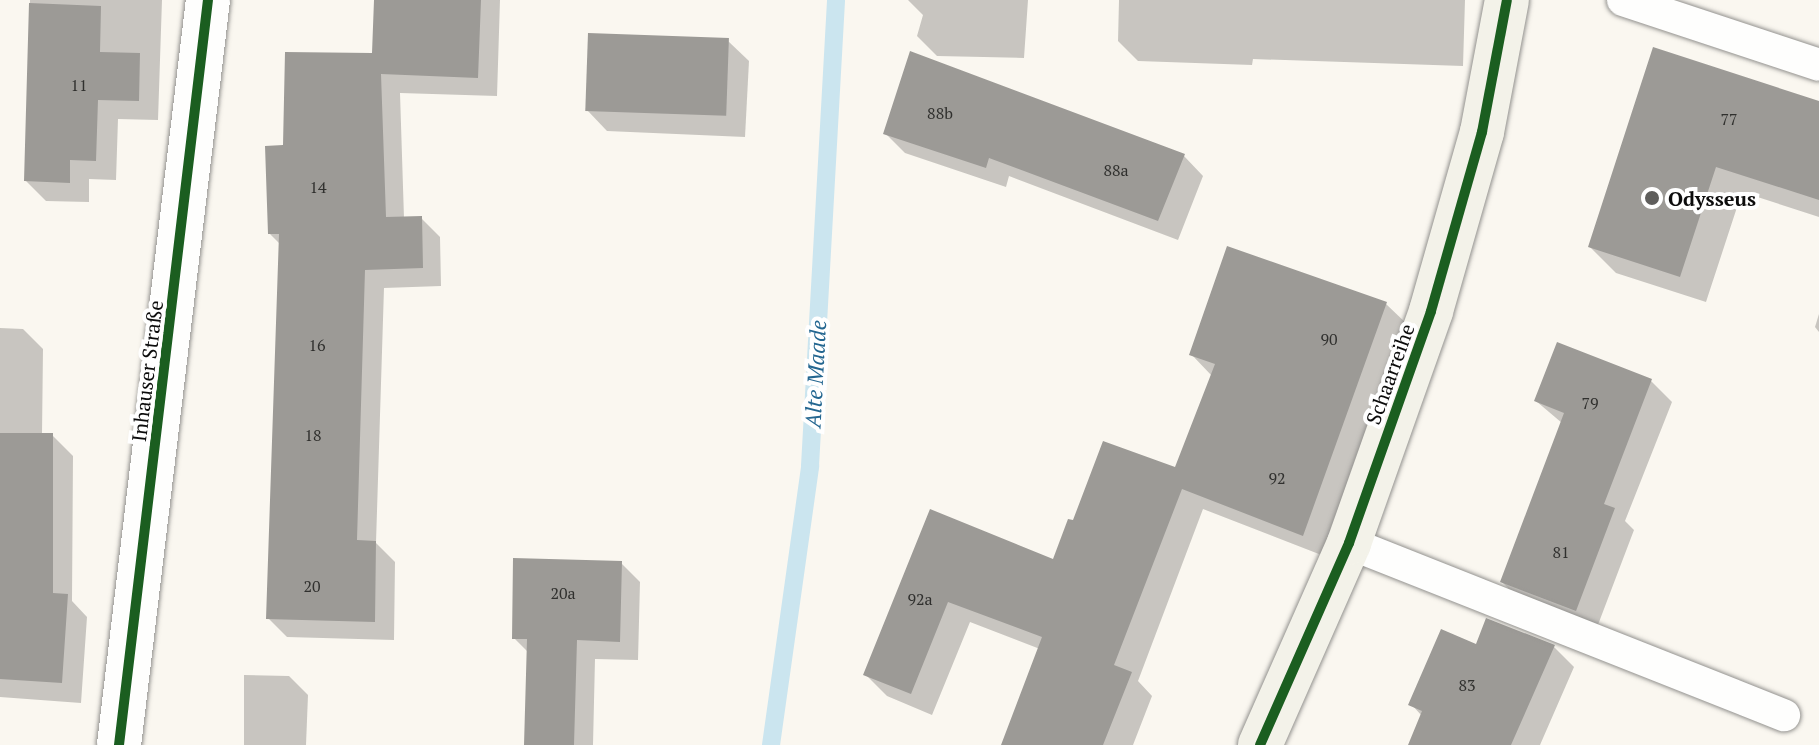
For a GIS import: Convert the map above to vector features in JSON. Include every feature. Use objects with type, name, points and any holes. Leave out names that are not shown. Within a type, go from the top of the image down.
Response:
[{"type":"main road","name":"Schaarreihe","points":[[1260,745],[1349,543],[1431,311],[1482,132],[1507,0]]},
{"type":"street","name":"Inhauser Straße","points":[[119,745],[208,0]]},
{"type":"lane","points":[[1623,0],[1819,65]]},
{"type":"lane","points":[[1349,543],[1784,715]]},
{"type":"building","points":[[374,0],[481,0],[478,78],[381,74],[386,217],[422,216],[423,268],[365,270],[357,540],[376,541],[375,622],[266,619],[279,234],[268,234],[265,146],[283,145],[285,52],[372,53]]},
{"type":"building","points":[[29,3],[101,6],[100,52],[140,53],[139,101],[98,100],[96,161],[70,160],[70,183],[24,181]]},
{"type":"building","points":[[588,33],[729,38],[726,116],[585,111]]},
{"type":"building","points":[[1653,47],[1819,101],[1819,200],[1716,167],[1680,277],[1588,247]]},
{"type":"building","points":[[910,51],[1185,154],[1158,221],[989,158],[986,168],[883,134]]},
{"type":"building","points":[[1227,246],[1387,302],[1303,536],[1182,489],[1114,665],[1132,672],[1103,745],[1001,745],[1042,637],[948,602],[911,694],[863,675],[930,509],[1053,559],[1068,519],[1073,520],[1103,441],[1175,467],[1215,364],[1189,355]]},
{"type":"building","points":[[1557,342],[1652,379],[1604,504],[1615,508],[1576,611],[1500,582],[1564,413],[1534,401]]},
{"type":"building","points":[[0,433],[53,433],[53,593],[68,594],[62,683],[0,679]]},
{"type":"building","points":[[513,558],[622,561],[620,642],[577,640],[574,745],[524,745],[527,639],[512,639]]},
{"type":"building","points":[[1486,618],[1555,645],[1511,745],[1408,745],[1422,711],[1408,705],[1441,629],[1476,644]]},
{"type":"waterway","name":"Alte Maade","points":[[771,745],[810,466],[836,0]]},
{"type":"cycle path","points":[[119,745],[208,0]]},
{"type":"cycle path","points":[[1260,745],[1349,543],[1431,311],[1482,132],[1507,0]]},
{"type":"place","name":"Odysseus","points":[[1652,198]]}]
